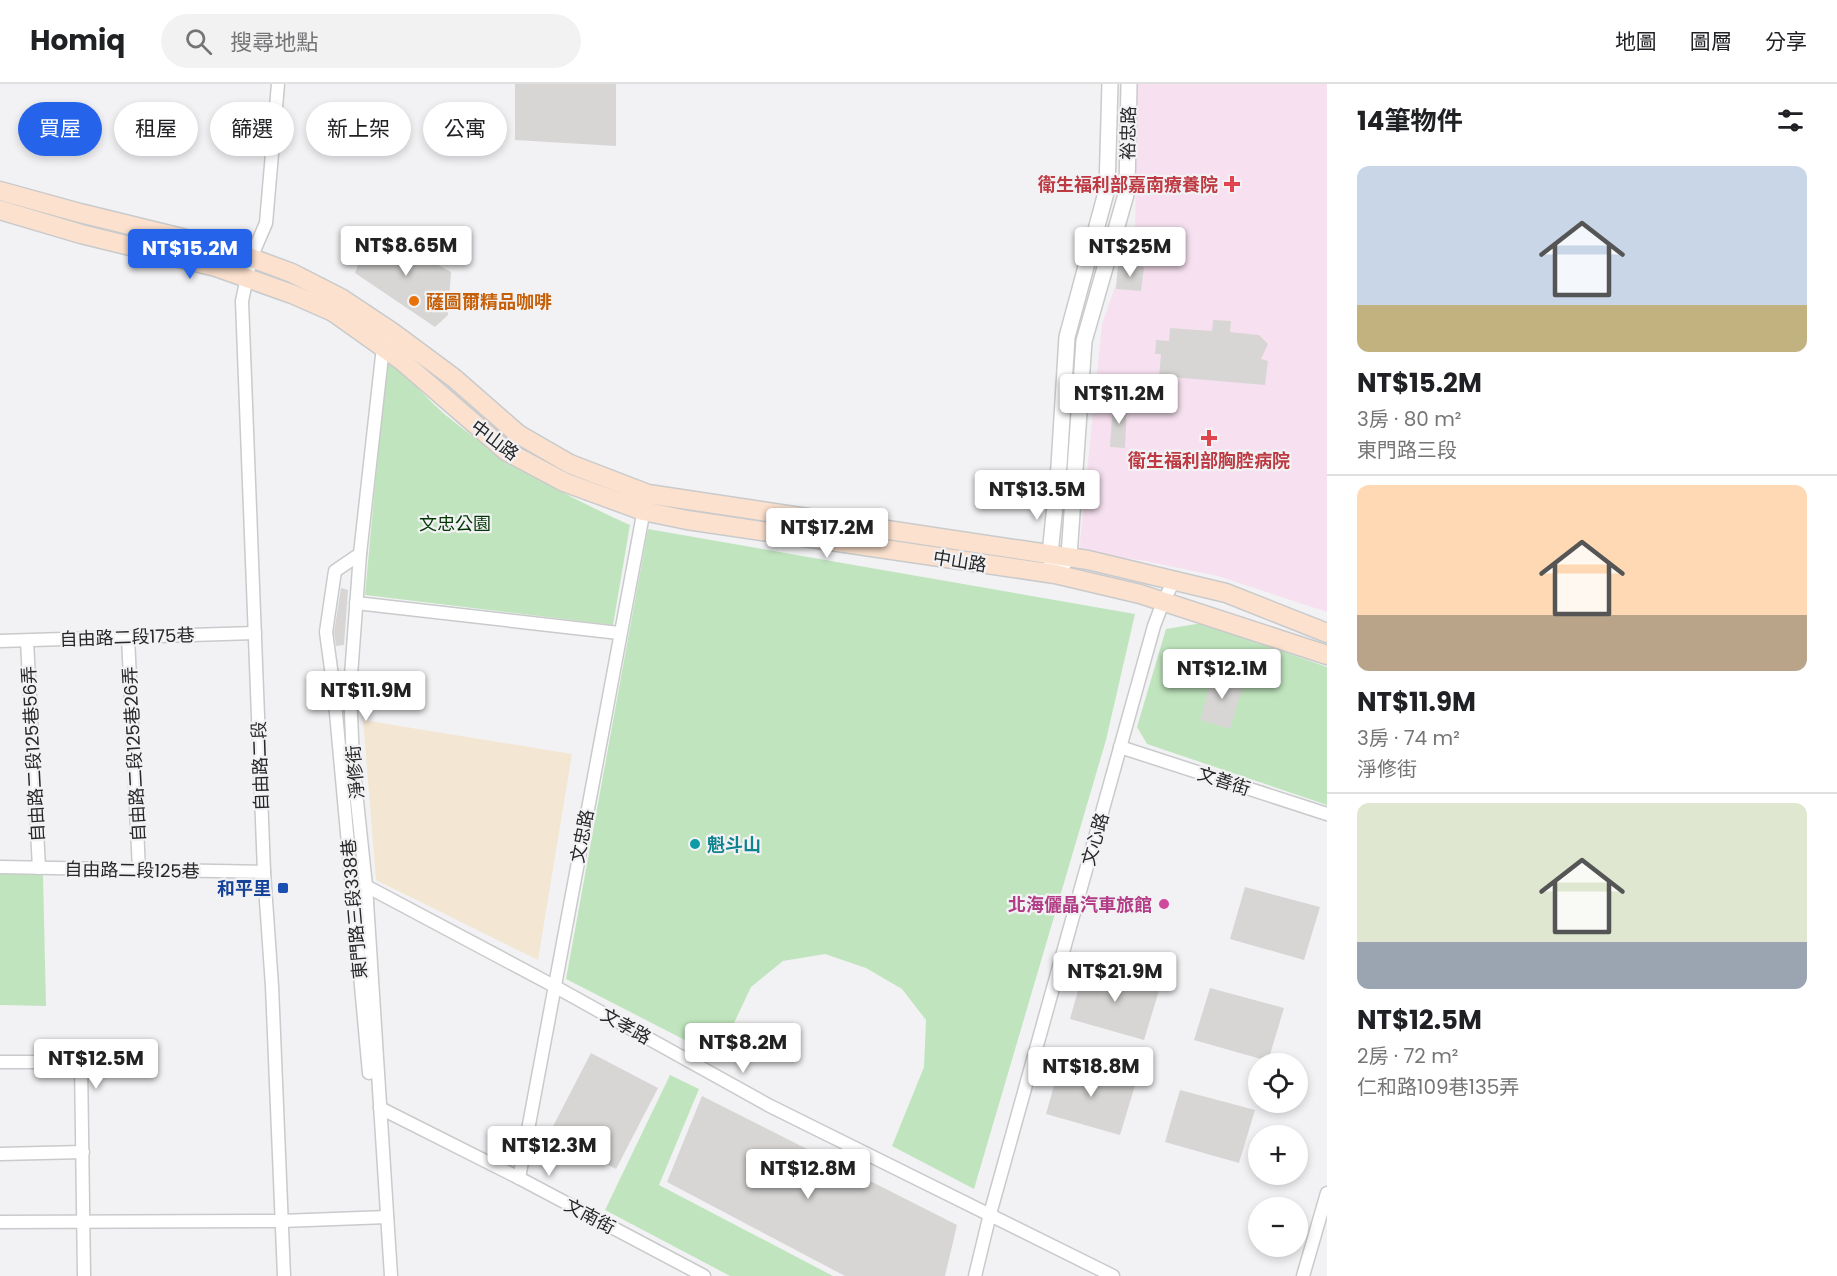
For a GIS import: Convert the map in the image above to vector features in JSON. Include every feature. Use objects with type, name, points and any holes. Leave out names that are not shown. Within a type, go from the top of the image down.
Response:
[{"type":"main road","points":[[0,191],[251,258],[292,273],[341,298],[387,339]]},
{"type":"main road","points":[[0,210],[81,234],[216,267],[246,277],[333,312],[387,339]]},
{"type":"main road","name":"中山路","points":[[387,339],[402,361],[506,452],[564,482],[645,503],[1012,569],[1055,574],[1163,602],[1327,655]]},
{"type":"main road","name":"中山路","points":[[645,503],[1070,556],[1175,579],[1226,593],[1327,633]]},
{"type":"street","name":"自由路二段","points":[[278,84],[266,223],[251,258],[242,301],[264,872],[272,986],[285,1276]]},
{"type":"street","name":"裕忠路","points":[[1055,574],[1050,554],[1059,466],[1067,338],[1107,189],[1110,84]]},
{"type":"street","name":"裕忠路","points":[[1070,556],[1084,341],[1127,191],[1129,84]]},
{"type":"street","name":"淨修街","points":[[380,1108],[366,886],[353,763],[350,689],[360,554],[387,339]]},
{"type":"street","points":[[1059,466],[1075,465]]},
{"type":"street","name":"文忠路","points":[[519,1178],[645,503]]},
{"type":"street","name":"東門路三段338巷","points":[[360,554],[334,571],[326,632],[334,692],[371,1093],[380,1108],[391,1276]]},
{"type":"street","points":[[1055,574],[1070,556]]},
{"type":"street","name":"文心路","points":[[975,1276],[990,1214],[1154,626],[1175,579]]},
{"type":"street","points":[[356,603],[620,633]]},
{"type":"street","name":"自由路二段175巷","points":[[0,641],[255,633]]},
{"type":"street","name":"自由路二段125巷26弄","points":[[129,637],[139,870]]},
{"type":"street","name":"自由路二段125巷56弄","points":[[27,641],[39,868]]},
{"type":"street","name":"文善街","points":[[1120,747],[1327,814]]},
{"type":"street","name":"自由路二段125巷","points":[[0,867],[264,872]]},
{"type":"street","name":"文孝路","points":[[366,886],[554,986],[770,1106],[1113,1276]]},
{"type":"street","points":[[0,1062],[81,1062],[84,1276]]},
{"type":"street","name":"文南街","points":[[380,1108],[519,1178],[704,1276]]},
{"type":"street","points":[[0,1154],[82,1152]]},
{"type":"street","points":[[1303,1276],[1327,1193]]},
{"type":"street","points":[[0,1222],[282,1221],[387,1217]]},
{"type":"shaded area","name":"衛生福利部胸腔病院","points":[[1138,84],[1327,84],[1327,612],[1218,576],[1145,561],[1079,551],[1102,324],[1135,230]]},
{"type":"shaded area","points":[[363,720],[572,754],[538,960],[376,880]]},
{"type":"green space","name":"文忠公園","points":[[387,356],[427,398],[473,437],[561,491],[630,525],[613,625],[365,595]]},
{"type":"green space","points":[[648,529],[1135,614],[1106,740],[974,1189],[892,1146],[924,1067],[926,1020],[902,989],[866,968],[825,954],[783,961],[751,987],[718,1057],[566,979]]},
{"type":"green space","points":[[1202,623],[1327,667],[1327,805],[1147,744],[1137,727],[1166,629]]},
{"type":"green space","points":[[0,873],[43,875],[46,1006],[0,1005]]},
{"type":"green space","points":[[670,1075],[699,1089],[659,1185],[833,1276],[730,1276],[605,1210]]},
{"type":"building","points":[[515,84],[616,84],[616,146],[515,140]]},
{"type":"building","points":[[371,228],[451,272],[448,315],[435,327],[355,273]]},
{"type":"building","points":[[1118,265],[1144,267],[1141,291],[1116,289]]},
{"type":"building","points":[[1213,320],[1231,321],[1230,332],[1259,335],[1268,344],[1261,359],[1268,361],[1265,385],[1159,376],[1161,354],[1155,354],[1156,340],[1169,341],[1170,328],[1212,331]]},
{"type":"building","points":[[1113,401],[1127,402],[1125,448],[1110,447]]},
{"type":"building","points":[[341,588],[348,590],[344,645],[336,646],[334,632]]},
{"type":"building","points":[[1214,671],[1245,680],[1230,729],[1200,720]]},
{"type":"building","points":[[1245,887],[1320,907],[1304,960],[1230,939]]},
{"type":"building","points":[[1085,966],[1160,987],[1144,1040],[1070,1019]]},
{"type":"building","points":[[1210,988],[1284,1008],[1270,1053],[1248,1053],[1248,1055],[1194,1040]]},
{"type":"building","points":[[591,1053],[658,1088],[616,1169],[549,1134]]},
{"type":"building","points":[[1061,1061],[1136,1082],[1120,1135],[1046,1114]]},
{"type":"building","points":[[1180,1090],[1248,1108],[1248,1113],[1254,1113],[1250,1125],[1248,1125],[1248,1133],[1239,1163],[1165,1142]]},
{"type":"building","points":[[702,1096],[957,1225],[945,1276],[845,1276],[667,1182]]},
{"type":"place","name":"衛生福利部嘉南療養院","points":[[1232,184]]},
{"type":"place","name":"薩圖爾精品咖啡","points":[[414,301]]},
{"type":"place","name":"衛生福利部胸腔病院","points":[[1209,438]]},
{"type":"place","name":"魁斗山","points":[[695,844]]},
{"type":"place","name":"和平里","points":[[283,888]]},
{"type":"place","name":"北海儷晶汽車旅館","points":[[1164,904]]}]
